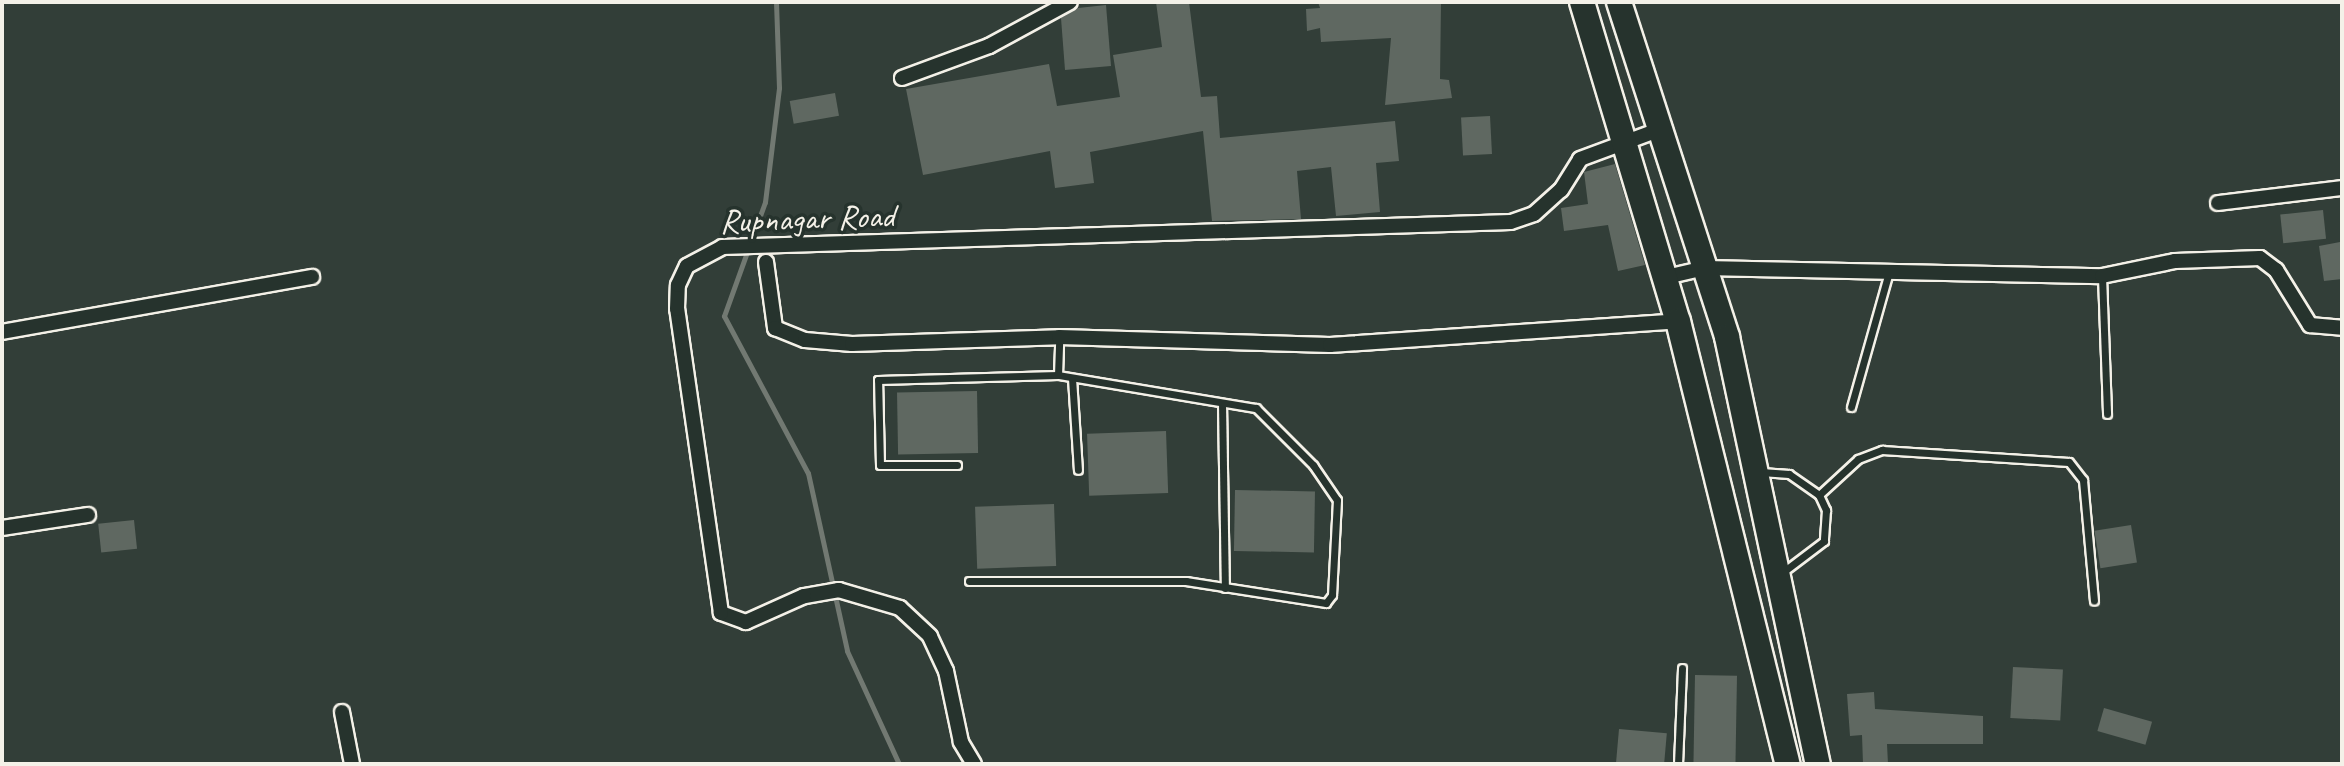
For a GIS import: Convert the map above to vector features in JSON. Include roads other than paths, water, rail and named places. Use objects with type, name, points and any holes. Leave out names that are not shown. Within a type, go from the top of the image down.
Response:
[{"type":"main road","points":[[1582,2],[1678,321],[1787,762]]},
{"type":"main road","points":[[1619,2],[1664,128],[1727,337],[1818,764]]},
{"type":"street","points":[[902,78],[989,46],[1070,2]]},
{"type":"street","name":"Rupnagar Road","points":[[974,764],[961,742],[946,671],[930,636],[900,608],[839,590],[822,593],[746,622],[721,613],[678,285],[702,253],[762,246],[1511,222],[1534,214],[1561,190],[1580,159],[1664,128]]},
{"type":"street","points":[[2218,203],[2342,188]]},
{"type":"street","points":[[1666,277],[1704,268],[2102,276],[2175,261],[2260,258],[2276,270],[2310,325],[2342,328]]},
{"type":"street","points":[[766,262],[775,328],[805,340],[1059,337],[1330,345],[1678,321]]},
{"type":"street","points":[[2,332],[312,277]]},
{"type":"street","points":[[2,528],[88,515]]},
{"type":"street","points":[[342,712],[352,764]]},
{"type":"lane","points":[[1851,407],[1889,272]]},
{"type":"lane","points":[[2102,276],[2107,414]]},
{"type":"lane","points":[[1058,375],[1059,337]]},
{"type":"lane","points":[[957,465],[880,465],[878,380],[1058,375],[1256,408],[1313,465],[1337,500],[1326,603],[1186,581],[969,581]]},
{"type":"lane","points":[[1072,378],[1078,470]]},
{"type":"lane","points":[[1222,403],[1225,588]]},
{"type":"lane","points":[[1819,495],[1858,459],[1882,450],[2069,462],[2083,480],[2094,600]]},
{"type":"lane","points":[[1754,473],[1789,474],[1819,495],[1826,510],[1824,541],[1787,569]]},
{"type":"lane","points":[[1678,764],[1682,668]]},
{"type":"waterway","points":[[776,2],[779,88],[765,202],[724,316],[808,473],[847,651],[899,764]]}]
